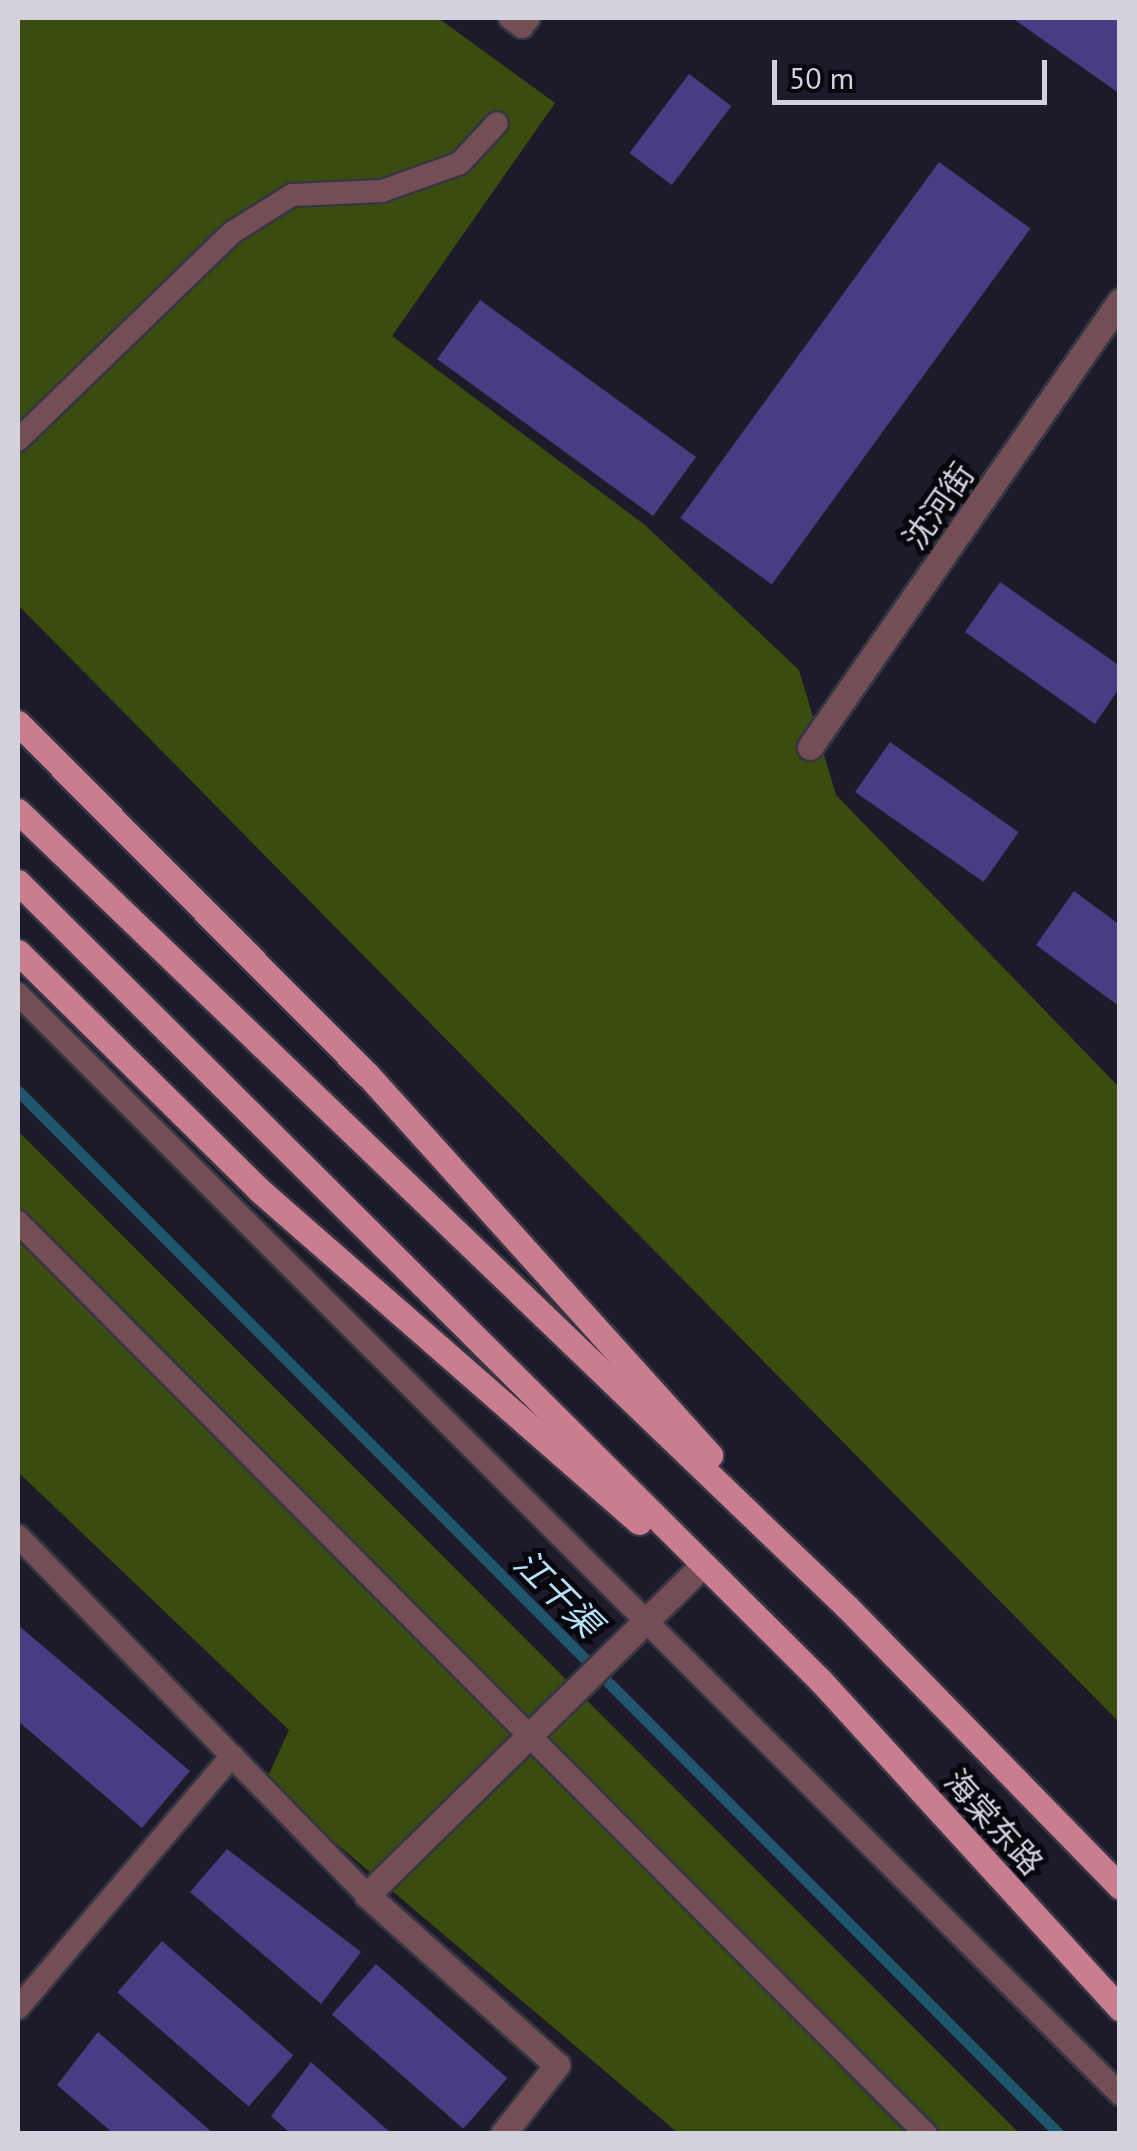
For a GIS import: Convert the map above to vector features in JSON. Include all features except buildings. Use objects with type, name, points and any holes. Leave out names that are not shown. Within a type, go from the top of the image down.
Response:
[{"type":"main road","points":[[18,723],[367,1074],[847,1607]]},
{"type":"main road","points":[[18,811],[847,1607]]},
{"type":"main road","points":[[18,882],[700,1568]]},
{"type":"main road","points":[[18,952],[258,1189],[700,1568]]},
{"type":"main road","name":"海棠东路","points":[[700,1568],[820,1680],[1120,2009]]},
{"type":"main road","name":"海棠东路","points":[[847,1607],[1120,1887]]},
{"type":"street","name":"沈河街","points":[[810,747],[1120,302]]},
{"type":"street","points":[[503,2134],[558,2065],[367,1895],[556,1714],[700,1568]]},
{"type":"lane","points":[[510,18],[522,26],[529,18]]},
{"type":"lane","points":[[18,440],[233,232],[292,195],[382,191],[460,163],[497,123]]},
{"type":"lane","points":[[18,994],[641,1626],[1120,2094]]},
{"type":"lane","points":[[18,1222],[926,2134]]},
{"type":"lane","points":[[18,1536],[367,1895]]},
{"type":"lane","points":[[18,2008],[232,1756]]},
{"type":"green space","points":[[18,18],[438,18],[555,103],[392,336],[645,525],[799,670],[836,795],[1119,1087],[1119,1722],[18,605]]},
{"type":"green space","points":[[18,1131],[1019,2133],[678,2133],[265,1783],[289,1730],[18,1472]]},
{"type":"waterway","name":"江干渠","points":[[18,1091],[1059,2134]]}]
